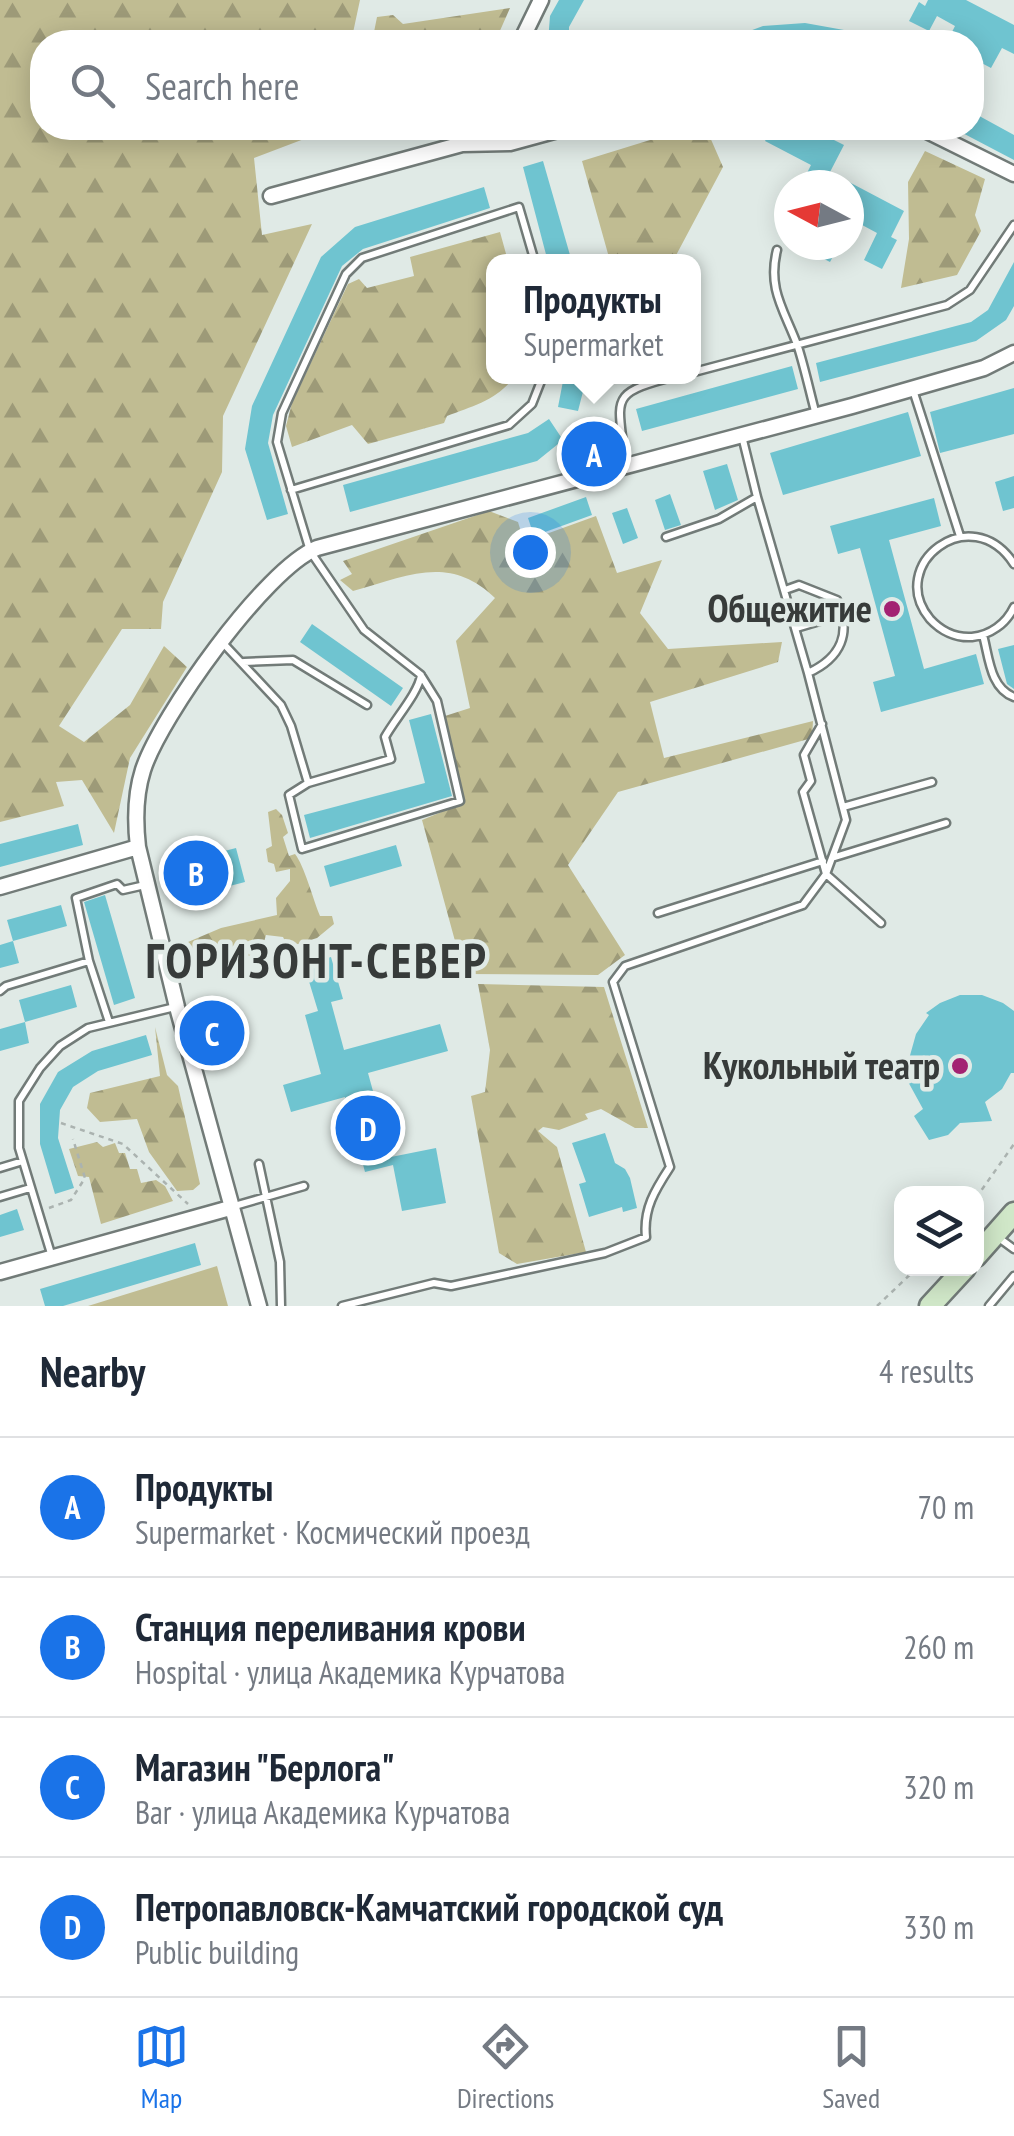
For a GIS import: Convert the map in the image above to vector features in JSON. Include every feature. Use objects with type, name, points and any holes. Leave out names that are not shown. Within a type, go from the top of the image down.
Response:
[{"type":"main road","points":[[984,1248],[1014,1212]]},
{"type":"main road","points":[[938,1304],[959,1276]]},
{"type":"street","points":[[526,30],[541,0]]},
{"type":"street","points":[[271,196],[462,144],[520,140]]},
{"type":"street","points":[[945,140],[1014,174]]},
{"type":"street","points":[[259,1306],[176,1007],[138,847],[137,797],[147,758],[222,642],[269,584],[310,551],[913,389],[984,368],[1014,353]]},
{"type":"street","points":[[0,887],[138,847]]},
{"type":"street","points":[[0,1272],[230,1208]]},
{"type":"lane","points":[[422,677],[386,737],[390,759],[308,783],[289,796],[302,848],[460,801],[437,701],[422,677],[417,669],[364,630],[310,551],[277,442],[282,413],[346,274],[362,258],[520,207],[533,254]]},
{"type":"lane","points":[[701,370],[960,299],[1014,225]]},
{"type":"lane","points":[[775,260],[772,272],[783,316],[797,345],[816,415]]},
{"type":"lane","points":[[292,490],[509,426],[532,404],[540,384]]},
{"type":"lane","points":[[625,464],[620,409],[623,396],[650,384]]},
{"type":"lane","points":[[913,389],[960,536]]},
{"type":"lane","points":[[342,1306],[434,1283],[451,1286],[606,1253],[646,1237],[644,1220],[652,1195],[670,1168],[613,982],[625,966],[803,905],[834,857],[846,820],[742,436]]},
{"type":"lane","points":[[666,538],[719,519],[757,497]]},
{"type":"lane","points":[[1014,564],[993,542],[977,536],[960,536],[931,552],[918,582],[919,598],[936,626],[951,634],[983,635],[998,628],[1014,607]]},
{"type":"lane","points":[[785,590],[799,585],[817,591],[837,600],[844,614],[845,632],[840,647],[826,664],[808,672]]},
{"type":"lane","points":[[796,628],[844,614]]},
{"type":"lane","points":[[983,635],[996,683],[1014,697]]},
{"type":"lane","points":[[222,642],[286,716],[308,783]]},
{"type":"lane","points":[[243,662],[293,660],[367,704]]},
{"type":"lane","points":[[822,724],[804,755],[811,781],[804,792],[826,874],[882,923]]},
{"type":"lane","points":[[843,807],[932,782]]},
{"type":"lane","points":[[834,857],[946,823]]},
{"type":"lane","points":[[658,913],[824,861]]},
{"type":"lane","points":[[109,1022],[89,961],[76,898],[117,884],[123,890],[148,884]]},
{"type":"lane","points":[[0,991],[89,961]]},
{"type":"lane","points":[[52,1257],[19,1148],[19,1101],[60,1046],[88,1028],[176,1007]]},
{"type":"lane","points":[[0,1168],[23,1162]]},
{"type":"lane","points":[[259,1164],[280,1262],[281,1306]]},
{"type":"lane","points":[[230,1208],[304,1186]]},
{"type":"lane","points":[[0,1197],[30,1188]]},
{"type":"lane","points":[[996,1235],[1014,1249]]},
{"type":"lane","points":[[989,1306],[1014,1276]]},
{"type":"path","points":[[61,1122],[122,1144],[200,1215]]},
{"type":"path","points":[[42,1209],[60,1206],[80,1190],[85,1178],[73,1139]]},
{"type":"path","points":[[984,1187],[1014,1144]]},
{"type":"path","points":[[877,1306],[908,1276]]},
{"type":"green space","points":[[0,0],[360,0],[354,30],[30,30],[30,140],[301,140],[254,158],[262,235],[312,224],[223,416],[222,472],[163,602],[161,629],[122,629],[59,726],[84,742],[130,705],[164,646],[187,667],[130,758],[114,833],[82,780],[56,782],[64,806],[0,822]]},
{"type":"green space","points":[[510,8],[500,30],[374,30],[377,17],[393,15],[403,24]]},
{"type":"green space","points":[[650,140],[711,140],[723,167],[677,254],[608,254],[582,161]]},
{"type":"green space","points":[[925,151],[985,179],[975,215],[981,231],[957,275],[901,288],[909,239],[908,182]]},
{"type":"green space","points":[[500,232],[506,254],[486,254],[486,384],[508,384],[484,401],[447,416],[444,423],[368,444],[352,425],[292,447],[286,426],[292,403],[348,284],[359,279],[367,288],[414,276],[410,257]]},
{"type":"green space","points":[[489,511],[518,522],[524,542],[596,516],[617,573],[662,560],[640,613],[668,649],[782,642],[778,662],[650,702],[664,758],[813,721],[812,738],[618,792],[568,865],[625,955],[598,975],[464,974],[422,820],[461,804],[445,716],[470,708],[456,641],[495,598],[478,584],[444,572],[410,575],[353,591],[340,580],[352,574],[343,561]]},
{"type":"green space","points":[[276,809],[288,833],[283,837],[289,856],[295,854],[298,859],[320,916],[332,916],[334,924],[317,938],[288,947],[283,937],[266,935],[261,952],[248,956],[230,949],[215,958],[211,966],[195,972],[188,942],[221,928],[277,915],[276,898],[290,881],[290,869],[276,872],[274,864],[268,862],[266,849],[272,846],[268,812]]},
{"type":"green space","points":[[478,984],[604,987],[648,1128],[635,1128],[601,1109],[585,1114],[588,1119],[559,1130],[543,1127],[538,1131],[557,1147],[586,1252],[517,1264],[499,1253],[471,1096],[485,1092],[490,1050]]},
{"type":"green space","points":[[155,1027],[167,1075],[178,1086],[200,1184],[193,1190],[177,1191],[149,1152],[137,1119],[100,1122],[87,1108],[90,1093],[160,1076]]},
{"type":"green space","points":[[97,1142],[103,1147],[115,1143],[119,1153],[125,1153],[130,1169],[137,1169],[141,1183],[156,1180],[165,1186],[173,1201],[101,1224],[89,1177],[78,1176],[69,1149]]},
{"type":"green space","points":[[217,1266],[228,1306],[88,1306]]},
{"type":"building","points":[[559,0],[584,0],[569,30],[549,30],[550,16]]},
{"type":"building","points":[[928,0],[966,0],[1014,25],[1014,54],[1002,48],[991,68],[984,64],[984,30],[953,30],[955,26],[937,16],[930,30],[909,21],[919,2],[925,6]]},
{"type":"building","points":[[805,23],[844,30],[752,30]]},
{"type":"building","points":[[984,119],[1014,135],[1014,160],[976,140],[984,140]]},
{"type":"building","points":[[834,140],[844,145],[831,170],[808,170],[811,165],[765,141]]},
{"type":"building","points":[[543,161],[570,254],[546,254],[523,167]]},
{"type":"building","points":[[484,187],[490,208],[363,249],[342,266],[273,415],[268,443],[288,514],[267,520],[245,449],[252,406],[321,257],[355,227]]},
{"type":"building","points":[[864,190],[904,211],[891,237],[897,240],[882,269],[864,260],[877,233],[864,226]]},
{"type":"building","points":[[1014,262],[1014,306],[1006,320],[976,341],[820,382],[816,363],[971,322],[988,310]]},
{"type":"building","points":[[792,366],[798,389],[642,431],[636,409]]},
{"type":"building","points":[[562,384],[585,384],[578,411],[558,407]]},
{"type":"building","points":[[1014,388],[1014,434],[940,453],[930,412]]},
{"type":"building","points":[[908,412],[921,456],[783,495],[770,453]]},
{"type":"building","points":[[549,419],[563,440],[537,461],[350,512],[343,485],[528,433]]},
{"type":"building","points":[[605,438],[610,457],[584,464],[579,444]]},
{"type":"building","points":[[727,464],[738,500],[715,510],[703,471]]},
{"type":"building","points":[[1014,476],[1014,508],[1003,511],[995,482]]},
{"type":"building","points":[[670,494],[681,525],[665,530],[655,500]]},
{"type":"building","points":[[586,497],[592,515],[534,536],[528,518]]},
{"type":"building","points":[[934,498],[941,526],[889,540],[924,669],[976,654],[984,684],[881,712],[873,682],[895,676],[860,548],[838,554],[830,526]]},
{"type":"building","points":[[627,508],[638,538],[623,544],[612,513]]},
{"type":"building","points":[[312,624],[403,688],[391,706],[300,642]]},
{"type":"building","points":[[1014,645],[1014,689],[1007,684],[998,649]]},
{"type":"building","points":[[431,714],[452,796],[310,838],[304,815],[425,783],[409,720]]},
{"type":"building","points":[[78,824],[83,845],[0,867],[0,844]]},
{"type":"building","points":[[396,845],[402,866],[330,887],[324,866]]},
{"type":"building","points":[[236,848],[245,882],[180,899],[171,865]]},
{"type":"building","points":[[105,895],[135,998],[114,1005],[84,902]]},
{"type":"building","points":[[61,905],[67,926],[13,941],[7,920]]},
{"type":"building","points":[[13,941],[19,963],[0,968],[0,945]]},
{"type":"building","points":[[331,957],[343,999],[331,1002],[344,1050],[440,1024],[448,1051],[368,1073],[391,1157],[436,1148],[446,1203],[402,1211],[393,1165],[365,1172],[345,1097],[291,1112],[283,1085],[321,1074],[305,1015],[318,1011],[304,965]]},
{"type":"building","points":[[71,985],[77,1007],[25,1022],[19,1000]]},
{"type":"building","name":"Кукольный театр","points":[[960,995],[982,995],[1014,1011],[1014,1073],[985,1102],[992,1121],[960,1123],[948,1135],[929,1140],[914,1116],[923,1109],[906,1078],[905,1060],[909,1059],[916,1034],[929,1015],[926,1013]]},
{"type":"building","points":[[207,1014],[228,1023],[219,1045],[199,1037]]},
{"type":"building","points":[[25,1022],[29,1043],[0,1051],[0,1029]]},
{"type":"building","points":[[146,1035],[152,1055],[98,1071],[73,1087],[60,1110],[58,1138],[74,1188],[55,1194],[40,1144],[40,1104],[58,1072],[92,1051]]},
{"type":"building","points":[[605,1133],[615,1163],[630,1178],[637,1208],[623,1212],[622,1207],[589,1217],[579,1184],[586,1182],[572,1143]]},
{"type":"building","points":[[17,1209],[24,1230],[0,1237],[0,1215]]},
{"type":"building","points":[[195,1243],[201,1265],[63,1306],[45,1306],[40,1289]]},
{"type":"place","name":"Продукты","points":[[594,454]]},
{"type":"place","name":"Общежитие","points":[[892,609]]},
{"type":"place","name":"Станция переливания крови","points":[[196,873]]},
{"type":"place","name":"Магазин \"Берлога\"","points":[[212,1033]]},
{"type":"place","name":"Кукольный театр","points":[[960,1066]]},
{"type":"place","name":"Петропавловск-Камчатский городской суд","points":[[368,1128]]},
{"type":"district","name":"ГОРИЗОНТ-СЕВЕР","points":[[317,961]]}]
